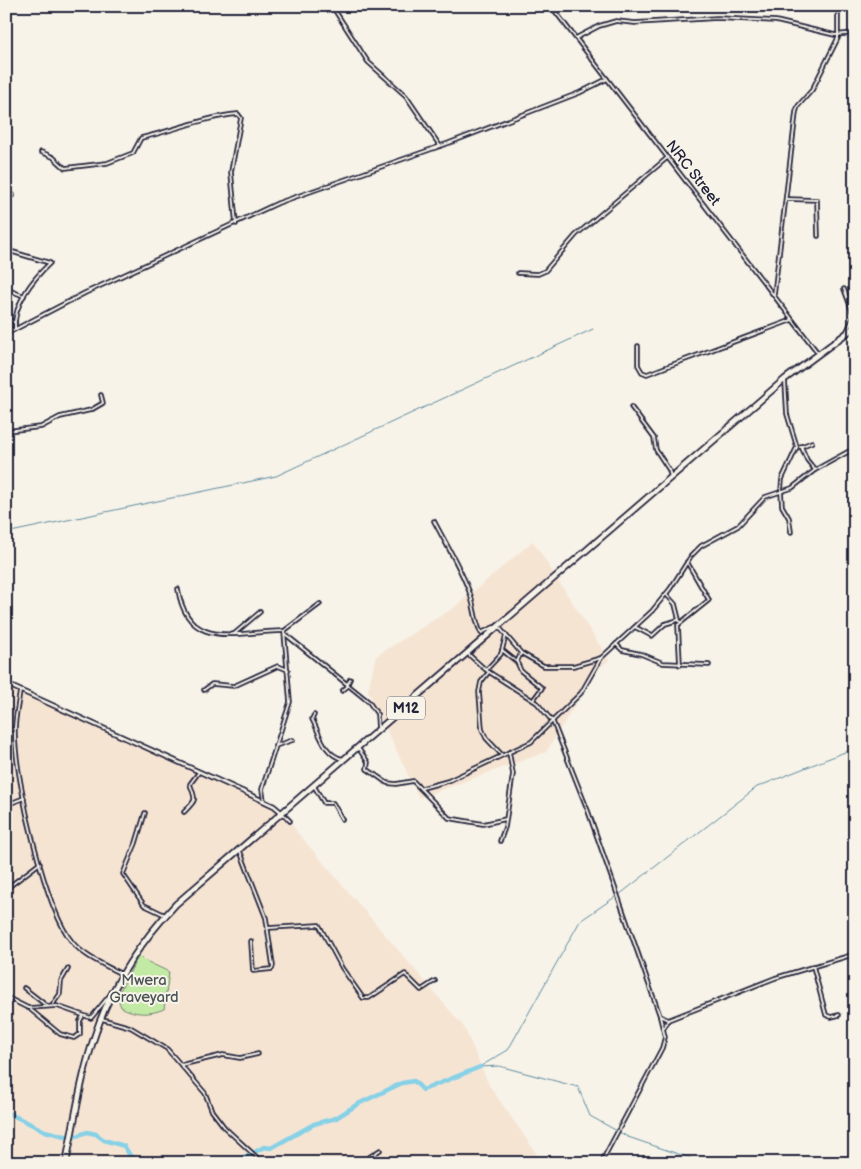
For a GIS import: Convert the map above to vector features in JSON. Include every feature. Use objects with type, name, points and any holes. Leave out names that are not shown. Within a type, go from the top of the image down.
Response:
[{"type":"highway","name":"M12","points":[[66,1163],[87,1062],[101,1019],[122,974],[138,949],[166,915],[239,849],[500,627],[784,379],[855,327]]},
{"type":"street","points":[[332,6],[368,62],[406,96],[440,146]]},
{"type":"street","name":"NRC Street","points":[[551,6],[818,353]]},
{"type":"street","points":[[774,295],[798,106],[812,90],[839,36],[838,6]]},
{"type":"street","points":[[576,39],[599,26],[616,21],[635,22],[717,18],[776,21],[839,36],[855,33]]},
{"type":"street","points":[[6,334],[84,293],[283,201],[440,146],[579,93],[607,79]]},
{"type":"street","points":[[41,152],[53,157],[65,168],[103,164],[133,153],[141,138],[162,134],[186,124],[238,114],[241,118],[231,175],[236,224]]},
{"type":"street","points":[[518,273],[538,274],[545,271],[576,235],[667,158]]},
{"type":"street","points":[[6,197],[13,195]]},
{"type":"street","points":[[787,199],[817,200],[818,236]]},
{"type":"street","points":[[6,250],[50,263],[40,272],[17,308],[14,330]]},
{"type":"street","points":[[6,289],[24,296]]},
{"type":"street","points":[[844,289],[854,316],[846,333]]},
{"type":"street","points":[[6,318],[15,323]]},
{"type":"street","points":[[638,346],[638,368],[647,374],[792,320]]},
{"type":"street","points":[[6,327],[14,330]]},
{"type":"street","points":[[784,379],[787,414],[797,447],[782,479],[781,491],[782,506],[790,520],[791,532]]},
{"type":"street","points":[[6,431],[40,427],[60,417],[91,410],[102,405],[101,395]]},
{"type":"street","points":[[631,407],[654,438],[656,450],[669,470],[671,477]]},
{"type":"street","points":[[797,447],[812,442]]},
{"type":"street","points":[[801,446],[807,460],[815,470]]},
{"type":"street","points":[[422,788],[448,781],[532,742],[587,685],[601,658],[652,611],[695,552],[708,541],[738,526],[758,502],[792,488],[815,470],[855,448]]},
{"type":"street","points":[[434,521],[465,579],[472,597],[475,620],[481,632],[500,627],[522,653],[548,666],[573,666],[601,658]]},
{"type":"street","points":[[634,627],[652,636],[665,624],[689,618],[709,600],[687,562]]},
{"type":"street","points":[[178,589],[181,607],[198,629],[216,635],[284,632],[320,604]]},
{"type":"street","points":[[666,594],[675,604],[680,621],[678,627],[680,664]]},
{"type":"street","points":[[234,634],[260,612]]},
{"type":"street","points":[[264,801],[262,788],[290,702],[284,632]]},
{"type":"street","points":[[284,632],[368,702],[377,714],[378,731]]},
{"type":"street","points":[[486,670],[499,657],[506,635]]},
{"type":"street","points":[[616,644],[622,650],[641,654],[663,663],[709,665]]},
{"type":"street","points":[[502,650],[517,662],[522,671],[542,688],[532,700]]},
{"type":"street","points":[[517,662],[522,653]]},
{"type":"street","points":[[468,654],[486,670],[532,700],[553,722],[588,811],[664,1028],[665,1040],[656,1062],[601,1163]]},
{"type":"street","points":[[204,690],[212,684],[234,686],[278,666],[288,670]]},
{"type":"street","points":[[489,672],[481,682],[479,692],[482,729],[486,738],[502,755]]},
{"type":"street","points":[[342,690],[348,686],[350,679]]},
{"type":"street","points":[[6,684],[264,801],[290,821]]},
{"type":"street","points":[[20,691],[14,728],[24,798],[40,863],[61,923],[70,938],[84,953],[122,974]]},
{"type":"street","points":[[314,715],[312,719],[318,736],[331,753],[336,757],[346,759]]},
{"type":"street","points":[[6,732],[14,728]]},
{"type":"street","points":[[275,746],[293,740]]},
{"type":"street","points":[[358,748],[368,762],[368,771],[378,775],[392,785],[413,781],[422,788],[449,818],[483,824],[506,820]]},
{"type":"street","points":[[500,841],[506,820],[514,770],[509,752]]},
{"type":"street","points":[[184,812],[196,797],[190,784],[199,772]]},
{"type":"street","points":[[314,786],[324,803],[333,803],[342,819]]},
{"type":"street","points":[[6,805],[24,798]]},
{"type":"street","points":[[145,813],[136,843],[123,874],[144,905],[166,915]]},
{"type":"street","points":[[239,849],[263,908],[268,928],[272,969],[253,971],[251,941]]},
{"type":"street","points":[[6,889],[40,863]]},
{"type":"street","points":[[268,928],[319,925],[342,968],[363,998],[369,998],[405,974],[421,990],[436,980]]},
{"type":"street","points":[[664,1028],[668,1020],[775,978],[855,954]]},
{"type":"street","points":[[813,966],[826,1014],[831,1017],[839,1015]]},
{"type":"street","points":[[52,1005],[60,994],[61,981],[68,968]]},
{"type":"street","points":[[24,988],[47,1006]]},
{"type":"street","points":[[29,1009],[52,1005],[61,1006],[83,1016],[94,1017],[104,1000],[112,994]]},
{"type":"street","points":[[6,997],[29,1009],[42,1018],[47,1025],[66,1037],[74,1038],[79,1036],[80,1021],[83,1016]]},
{"type":"street","points":[[660,1016],[668,1020]]},
{"type":"street","points":[[101,1019],[122,1024],[145,1035],[167,1050],[205,1093],[212,1111],[226,1128],[263,1163]]},
{"type":"street","points":[[182,1065],[223,1055],[240,1058],[258,1054]]},
{"type":"street","points":[[360,1163],[380,1150]]},
{"type":"shaded area","points":[[533,541],[609,660],[595,672],[546,752],[419,798],[368,691],[376,656],[455,607]]},
{"type":"shaded area","points":[[6,683],[277,809],[288,822],[290,821],[297,832],[464,1027],[489,1085],[543,1163],[6,1163]]},
{"type":"green space","name":"Mwera Graveyard","points":[[139,955],[144,960],[169,972],[164,1009],[142,1013],[132,1012],[121,1007],[117,996]]},
{"type":"waterway","points":[[6,533],[276,476],[593,329]]},
{"type":"waterway","points":[[619,895],[757,787],[855,748]]},
{"type":"waterway","points":[[481,1066],[508,1050],[580,921],[615,897]]},
{"type":"waterway","points":[[480,1067],[499,1066],[578,1087],[590,1116],[628,1137],[705,1163]]},
{"type":"waterway","points":[[255,1152],[264,1147],[271,1148],[314,1124],[336,1118],[358,1104],[402,1083],[414,1081],[423,1090],[480,1067]]},
{"type":"waterway","points":[[6,1112],[45,1131],[69,1137]]},
{"type":"waterway","points":[[74,1137],[87,1132],[96,1134],[104,1140],[124,1146],[133,1160],[161,1163]]},
{"type":"waterway","points":[[231,1163],[251,1154]]}]
